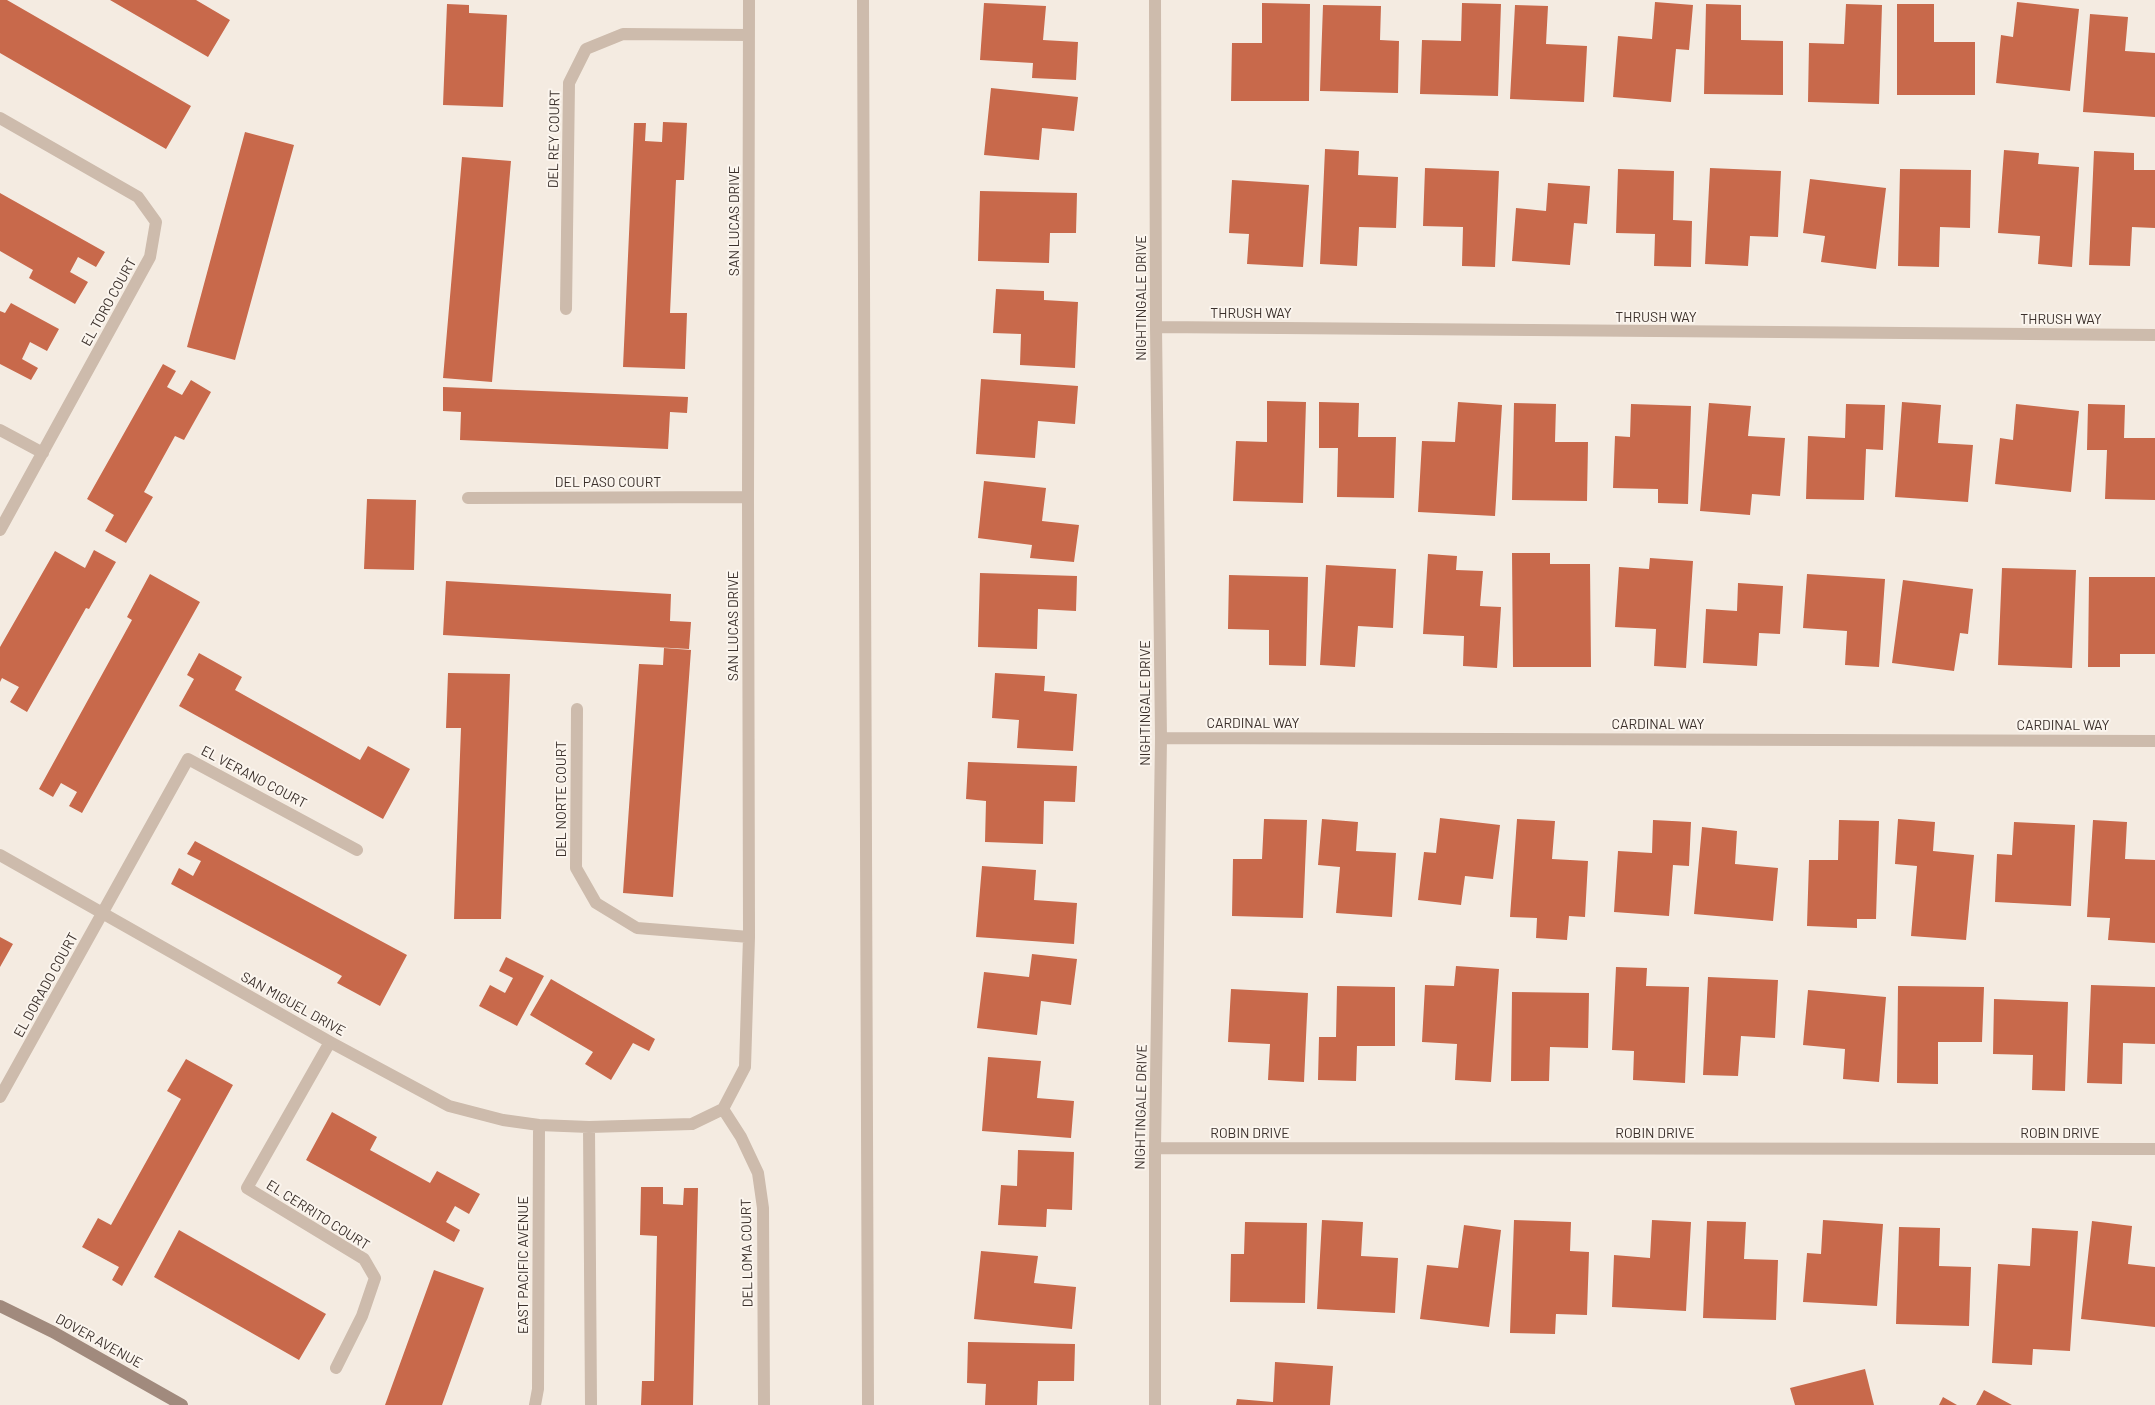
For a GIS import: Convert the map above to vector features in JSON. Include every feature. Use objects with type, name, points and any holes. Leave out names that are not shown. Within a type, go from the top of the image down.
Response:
[{"type":"main road","name":"DOVER AVENUE","points":[[0,1306],[53,1332],[182,1405]]},
{"type":"street","name":"SAN LUCAS DRIVE","points":[[723,1109],[745,1067],[750,937],[748,496],[749,0]]},
{"type":"street","points":[[863,0],[868,1405]]},
{"type":"street","name":"NIGHTINGALE DRIVE","points":[[1155,0],[1156,327],[1161,738],[1155,1148],[1155,1405]]},
{"type":"street","name":"DEL REY COURT","points":[[566,309],[569,83],[586,49],[623,34],[749,35]]},
{"type":"street","name":"EL TORO COURT","points":[[0,118],[138,197],[156,222],[150,257],[0,530]]},
{"type":"street","name":"THRUSH WAY","points":[[1156,327],[2155,335]]},
{"type":"street","points":[[0,430],[43,453]]},
{"type":"street","name":"DEL PASO COURT","points":[[468,498],[748,496]]},
{"type":"street","name":"DEL NORTE COURT","points":[[576,709],[576,868],[596,903],[636,928],[750,937]]},
{"type":"street","name":"CARDINAL WAY","points":[[1161,738],[2155,741]]},
{"type":"street","name":"EL VERANO COURT","points":[[103,914],[188,759],[357,850]]},
{"type":"street","name":"SAN MIGUEL DRIVE","points":[[0,855],[330,1042],[449,1106],[494,1119],[539,1125],[589,1127]]},
{"type":"street","name":"EL DORADO COURT","points":[[0,1097],[103,914]]},
{"type":"street","name":"EL CERRITO COURT","points":[[330,1042],[247,1188],[364,1259],[375,1278],[362,1316],[336,1368]]},
{"type":"street","points":[[591,1405],[589,1127],[692,1124],[723,1109]]},
{"type":"street","name":"DEL LOMA COURT","points":[[723,1109],[741,1137],[758,1173],[762,1208],[764,1405]]},
{"type":"street","name":"EAST PACIFIC AVENUE","points":[[535,1405],[538,1389],[539,1125]]},
{"type":"street","name":"ROBIN DRIVE","points":[[1155,1148],[2155,1149]]},
{"type":"building","points":[[0,0],[7,0],[191,106],[166,149],[0,53]]},
{"type":"building","points":[[110,0],[196,0],[230,20],[208,57]]},
{"type":"building","points":[[1655,2],[1693,5],[1689,50],[1676,49],[1671,102],[1613,97],[1618,36],[1652,39]]},
{"type":"building","points":[[2017,2],[2079,9],[2070,91],[1996,83],[2001,35],[2013,37]]},
{"type":"building","points":[[984,3],[1046,6],[1043,40],[1078,42],[1076,80],[1032,78],[1033,63],[980,60]]},
{"type":"building","points":[[1262,3],[1310,4],[1309,101],[1231,101],[1232,43],[1262,43]]},
{"type":"building","points":[[1462,3],[1501,4],[1498,96],[1420,94],[1422,40],[1461,41]]},
{"type":"building","points":[[447,4],[469,5],[469,13],[507,15],[503,107],[443,105]]},
{"type":"building","points":[[1706,4],[1741,5],[1741,40],[1783,41],[1783,95],[1704,94]]},
{"type":"building","points":[[1846,4],[1882,5],[1879,104],[1808,102],[1809,43],[1844,44]]},
{"type":"building","points":[[1897,4],[1934,4],[1934,42],[1975,42],[1975,95],[1897,95]]},
{"type":"building","points":[[1323,5],[1381,6],[1380,40],[1399,41],[1398,93],[1320,91]]},
{"type":"building","points":[[1515,5],[1548,6],[1546,44],[1587,46],[1584,102],[1510,99]]},
{"type":"building","points":[[2090,14],[2128,17],[2125,51],[2155,53],[2155,117],[2083,112]]},
{"type":"building","points":[[991,88],[1078,97],[1074,131],[1042,128],[1039,160],[984,155]]},
{"type":"building","points":[[663,122],[687,123],[684,180],[676,180],[670,313],[687,313],[685,369],[623,367],[634,123],[646,123],[645,141],[662,142]]},
{"type":"building","points":[[245,132],[294,145],[235,360],[187,347]]},
{"type":"building","points":[[1325,149],[1359,151],[1358,175],[1398,177],[1396,228],[1359,227],[1357,266],[1320,264]]},
{"type":"building","points":[[2004,150],[2039,153],[2038,164],[2079,167],[2072,267],[2038,264],[2040,236],[1998,233]]},
{"type":"building","points":[[2094,151],[2134,153],[2134,170],[2155,170],[2155,228],[2132,227],[2130,266],[2089,265]]},
{"type":"building","points":[[462,157],[511,161],[492,382],[443,378]]},
{"type":"building","points":[[1425,168],[1499,171],[1495,267],[1462,266],[1463,227],[1423,226]]},
{"type":"building","points":[[1710,168],[1781,171],[1778,237],[1750,236],[1748,266],[1705,264]]},
{"type":"building","points":[[1618,169],[1674,171],[1673,220],[1692,221],[1691,267],[1654,266],[1655,234],[1616,233]]},
{"type":"building","points":[[1900,169],[1971,170],[1970,228],[1940,227],[1939,267],[1898,266]]},
{"type":"building","points":[[1810,179],[1886,188],[1876,269],[1821,262],[1825,236],[1803,233]]},
{"type":"building","points":[[1232,180],[1309,185],[1303,267],[1247,264],[1249,234],[1229,233]]},
{"type":"building","points":[[1548,183],[1590,186],[1587,224],[1574,223],[1570,265],[1512,261],[1516,208],[1546,211]]},
{"type":"building","points":[[980,191],[1077,193],[1076,233],[1050,233],[1049,263],[978,261]]},
{"type":"building","points":[[0,193],[105,252],[96,267],[78,257],[70,272],[88,282],[75,304],[29,278],[33,270],[0,251]]},
{"type":"building","points":[[996,289],[1044,291],[1044,300],[1078,302],[1075,368],[1020,365],[1021,334],[993,333]]},
{"type":"building","points":[[11,303],[59,329],[47,351],[30,342],[22,359],[38,368],[31,380],[0,364],[0,311],[5,313]]},
{"type":"building","points":[[163,364],[176,371],[167,387],[182,395],[191,380],[211,392],[184,440],[175,436],[144,492],[153,497],[126,543],[105,531],[114,515],[87,499]]},
{"type":"building","points":[[981,379],[1078,386],[1075,424],[1038,421],[1035,458],[976,454]]},
{"type":"building","points":[[443,387],[688,397],[687,413],[670,412],[668,449],[460,440],[461,412],[443,411]]},
{"type":"building","points":[[1267,401],[1306,402],[1303,503],[1233,501],[1236,441],[1267,442]]},
{"type":"building","points":[[1319,402],[1359,403],[1358,437],[1396,437],[1394,498],[1337,497],[1338,448],[1319,448]]},
{"type":"building","points":[[1458,402],[1502,405],[1495,516],[1418,512],[1422,441],[1455,442]]},
{"type":"building","points":[[1902,402],[1941,405],[1938,443],[1973,445],[1968,502],[1895,497]]},
{"type":"building","points":[[1514,403],[1556,404],[1555,442],[1588,442],[1587,501],[1512,500]]},
{"type":"building","points":[[1709,403],[1751,406],[1748,436],[1785,438],[1780,496],[1752,494],[1750,515],[1700,511]]},
{"type":"building","points":[[1631,404],[1691,406],[1688,504],[1658,503],[1658,489],[1613,488],[1615,436],[1630,437]]},
{"type":"building","points":[[1846,404],[1885,405],[1883,450],[1866,449],[1864,500],[1806,499],[1808,436],[1845,438]]},
{"type":"building","points":[[2016,404],[2079,411],[2071,492],[1995,484],[2000,438],[2013,440]]},
{"type":"building","points":[[2088,404],[2125,405],[2124,438],[2155,438],[2155,500],[2105,499],[2107,450],[2087,450]]},
{"type":"building","points":[[984,481],[1046,488],[1042,521],[1079,525],[1074,562],[1030,558],[1032,545],[978,538]]},
{"type":"building","points":[[367,499],[416,500],[414,570],[364,569]]},
{"type":"building","points":[[94,550],[116,562],[89,609],[86,608],[27,712],[10,702],[19,687],[2,678],[0,682],[0,647],[55,551],[85,568]]},
{"type":"building","points":[[1512,553],[1550,553],[1550,564],[1590,564],[1591,667],[1513,667]]},
{"type":"building","points":[[1428,554],[1457,556],[1456,570],[1483,571],[1480,606],[1501,607],[1497,668],[1463,666],[1464,636],[1423,634]]},
{"type":"building","points":[[1650,558],[1693,561],[1686,668],[1654,666],[1656,629],[1615,627],[1619,567],[1649,569]]},
{"type":"building","points":[[1326,565],[1396,569],[1393,628],[1358,626],[1355,667],[1320,665]]},
{"type":"building","points":[[2002,568],[2076,570],[2072,668],[1998,665]]},
{"type":"building","points":[[980,573],[1077,576],[1076,611],[1038,609],[1037,649],[978,647]]},
{"type":"building","points":[[150,574],[200,602],[82,813],[69,806],[77,792],[61,783],[53,797],[39,789],[132,620],[127,617]]},
{"type":"building","points":[[1807,574],[1885,579],[1879,667],[1845,665],[1847,631],[1803,628]]},
{"type":"building","points":[[1229,575],[1308,577],[1306,666],[1269,665],[1269,630],[1228,629]]},
{"type":"building","points":[[2089,577],[2155,577],[2155,654],[2120,654],[2120,667],[2088,667]]},
{"type":"building","points":[[1903,580],[1973,589],[1968,634],[1960,633],[1954,671],[1892,663]]},
{"type":"building","points":[[446,581],[671,594],[670,621],[691,622],[689,649],[443,635]]},
{"type":"building","points":[[1738,583],[1783,586],[1780,634],[1759,633],[1757,666],[1703,663],[1706,609],[1737,611]]},
{"type":"building","points":[[664,648],[691,650],[673,897],[623,893],[639,664],[663,665]]},
{"type":"building","points":[[199,653],[242,677],[235,690],[360,760],[368,746],[410,769],[383,819],[179,706],[194,679],[187,675]]},
{"type":"building","points":[[448,673],[510,674],[501,919],[454,919],[461,728],[446,728]]},
{"type":"building","points":[[995,673],[1045,676],[1044,691],[1077,694],[1073,751],[1017,748],[1019,720],[992,718]]},
{"type":"building","points":[[968,762],[1077,766],[1075,802],[1044,801],[1043,844],[985,842],[986,801],[966,799]]},
{"type":"building","points":[[1440,818],[1500,825],[1493,879],[1465,876],[1461,905],[1418,900],[1424,852],[1436,853]]},
{"type":"building","points":[[1264,819],[1307,820],[1303,918],[1232,916],[1233,859],[1262,859]]},
{"type":"building","points":[[1322,819],[1358,822],[1356,851],[1396,853],[1392,917],[1336,913],[1340,867],[1318,865]]},
{"type":"building","points":[[1517,819],[1555,821],[1552,859],[1588,861],[1585,917],[1569,916],[1567,940],[1536,938],[1537,918],[1510,917]]},
{"type":"building","points":[[1898,819],[1935,822],[1933,851],[1974,855],[1966,940],[1911,936],[1917,866],[1895,864]]},
{"type":"building","points":[[1653,820],[1691,822],[1689,866],[1673,865],[1669,916],[1614,912],[1618,851],[1652,853]]},
{"type":"building","points":[[1839,820],[1879,821],[1876,919],[1857,919],[1857,928],[1807,926],[1809,860],[1838,860]]},
{"type":"building","points":[[2093,820],[2127,822],[2125,859],[2155,860],[2155,943],[2108,940],[2110,918],[2087,917]]},
{"type":"building","points":[[2014,822],[2075,825],[2071,906],[1995,902],[1997,854],[2012,855]]},
{"type":"building","points":[[1702,827],[1737,831],[1735,864],[1778,868],[1773,921],[1694,914]]},
{"type":"building","points":[[195,841],[407,955],[380,1006],[337,983],[342,976],[171,884],[179,868],[193,876],[201,861],[187,854]]},
{"type":"building","points":[[982,866],[1036,870],[1034,900],[1077,903],[1074,944],[976,937]]},
{"type":"building","points":[[0,937],[13,944],[0,967]]},
{"type":"building","points":[[1032,954],[1077,959],[1071,1005],[1041,1001],[1037,1035],[977,1028],[984,972],[1029,977]]},
{"type":"building","points":[[506,957],[544,976],[517,1026],[479,1006],[490,985],[505,993],[513,978],[499,971]]},
{"type":"building","points":[[1456,966],[1499,969],[1491,1082],[1455,1080],[1457,1044],[1422,1042],[1425,985],[1454,986]]},
{"type":"building","points":[[1616,967],[1647,968],[1646,986],[1689,987],[1685,1083],[1633,1080],[1634,1051],[1612,1050]]},
{"type":"building","points":[[1708,977],[1778,980],[1775,1038],[1741,1036],[1738,1076],[1703,1075]]},
{"type":"building","points":[[551,979],[655,1039],[649,1051],[633,1043],[611,1080],[585,1064],[593,1052],[530,1015]]},
{"type":"building","points":[[2091,985],[2155,987],[2155,1044],[2123,1043],[2122,1084],[2087,1083]]},
{"type":"building","points":[[1337,986],[1395,987],[1395,1046],[1357,1046],[1356,1081],[1318,1080],[1319,1037],[1336,1037]]},
{"type":"building","points":[[1898,986],[1984,987],[1982,1042],[1938,1042],[1938,1084],[1897,1083]]},
{"type":"building","points":[[1231,989],[1308,993],[1304,1082],[1268,1080],[1270,1044],[1228,1042]]},
{"type":"building","points":[[1808,990],[1886,997],[1879,1082],[1843,1079],[1845,1049],[1803,1045]]},
{"type":"building","points":[[1512,992],[1589,993],[1588,1048],[1550,1047],[1549,1081],[1511,1081]]},
{"type":"building","points":[[1994,999],[2068,1002],[2065,1091],[2032,1090],[2033,1055],[1993,1054]]},
{"type":"building","points":[[988,1057],[1041,1061],[1037,1098],[1074,1101],[1071,1138],[982,1131]]},
{"type":"building","points":[[186,1059],[233,1085],[122,1286],[112,1280],[119,1267],[82,1247],[98,1218],[111,1225],[181,1099],[167,1091]]},
{"type":"building","points":[[332,1112],[377,1137],[370,1150],[430,1183],[437,1171],[480,1194],[469,1214],[455,1206],[446,1222],[460,1230],[454,1242],[306,1160]]},
{"type":"building","points":[[1018,1150],[1074,1152],[1072,1210],[1047,1209],[1046,1227],[998,1225],[1001,1185],[1017,1186]]},
{"type":"building","points":[[641,1187],[663,1187],[663,1204],[683,1205],[684,1188],[698,1188],[693,1405],[641,1405],[642,1381],[654,1381],[657,1236],[640,1235]]},
{"type":"building","points":[[1322,1220],[1363,1222],[1361,1256],[1398,1258],[1395,1313],[1317,1309]]},
{"type":"building","points":[[1514,1220],[1571,1222],[1570,1251],[1589,1252],[1587,1315],[1556,1314],[1555,1334],[1510,1333]]},
{"type":"building","points":[[1652,1220],[1691,1222],[1686,1311],[1612,1307],[1614,1255],[1650,1258]]},
{"type":"building","points":[[1823,1220],[1883,1224],[1877,1306],[1803,1302],[1807,1253],[1821,1254]]},
{"type":"building","points":[[1707,1221],[1746,1222],[1744,1259],[1778,1260],[1776,1320],[1703,1318]]},
{"type":"building","points":[[2092,1221],[2132,1226],[2128,1264],[2155,1267],[2155,1327],[2081,1319]]},
{"type":"building","points":[[1245,1222],[1307,1223],[1305,1303],[1230,1302],[1231,1254],[1244,1254]]},
{"type":"building","points":[[1464,1225],[1501,1230],[1489,1327],[1420,1319],[1427,1265],[1458,1268]]},
{"type":"building","points":[[1899,1227],[1940,1228],[1939,1266],[1971,1267],[1969,1326],[1896,1324]]},
{"type":"building","points":[[2032,1228],[2078,1231],[2070,1351],[2033,1349],[2032,1365],[1992,1363],[1998,1264],[2030,1266]]},
{"type":"building","points":[[179,1230],[326,1314],[299,1360],[154,1277]]},
{"type":"building","points":[[981,1251],[1038,1256],[1034,1283],[1076,1287],[1072,1329],[974,1319]]},
{"type":"building","points":[[434,1270],[484,1288],[442,1405],[385,1405]]},
{"type":"building","points":[[968,1342],[1075,1344],[1074,1381],[1038,1381],[1037,1405],[985,1405],[986,1384],[967,1383]]},
{"type":"building","points":[[1275,1362],[1333,1366],[1330,1405],[1236,1405],[1237,1399],[1273,1402]]},
{"type":"building","points":[[1865,1369],[1874,1405],[1795,1405],[1790,1388]]},
{"type":"building","points":[[1984,1390],[2012,1405],[1976,1405]]},
{"type":"building","points":[[1943,1397],[1957,1405],[1939,1405]]}]
